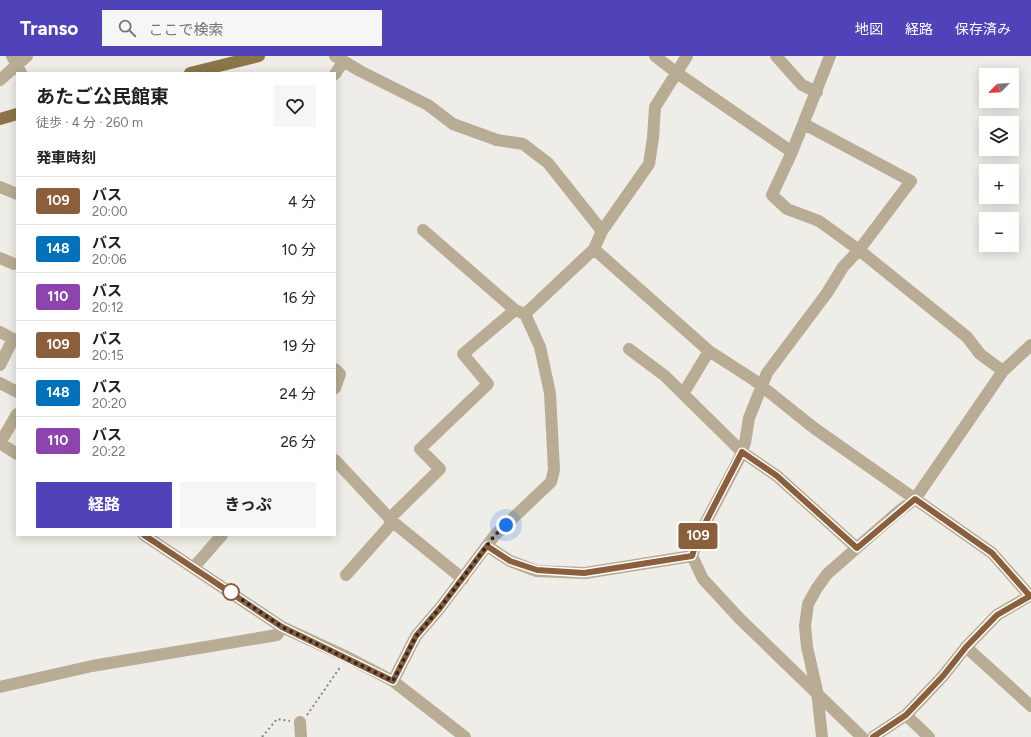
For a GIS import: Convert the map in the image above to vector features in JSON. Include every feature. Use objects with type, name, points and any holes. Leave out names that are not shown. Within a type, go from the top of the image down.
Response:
[{"type":"main road","points":[[194,72],[259,56]]},
{"type":"main road","points":[[0,119],[16,114]]},
{"type":"street","points":[[0,80],[27,56]]},
{"type":"street","points":[[655,56],[677,73],[792,152]]},
{"type":"street","points":[[346,575],[391,521],[440,469],[420,449],[488,384],[463,354],[520,312],[594,249],[602,231],[649,164],[653,138],[655,107],[687,56]]},
{"type":"street","points":[[776,56],[802,85],[817,92]]},
{"type":"street","points":[[830,56],[804,124],[772,195],[787,209],[819,221],[859,250],[967,337],[980,354],[1003,371]]},
{"type":"street","points":[[336,72],[339,59],[428,105],[453,124],[497,140],[523,144],[548,163],[602,231]]},
{"type":"street","points":[[804,124],[912,181],[859,250],[842,267],[827,293],[767,373],[749,418],[742,452],[699,535],[692,556],[703,579],[740,619],[817,691],[862,737]]},
{"type":"street","points":[[0,187],[16,194]]},
{"type":"street","points":[[393,681],[416,636],[463,579],[495,535],[551,482],[554,470],[550,393],[540,347],[520,312],[423,230]]},
{"type":"street","points":[[594,249],[709,351],[754,380],[814,428],[992,553],[1031,595],[997,615],[966,647],[943,676],[906,715],[873,737]]},
{"type":"street","points":[[0,258],[14,264]]},
{"type":"street","points":[[0,332],[15,340],[0,365]]},
{"type":"street","points":[[822,737],[817,691],[807,647],[806,626],[808,604],[827,574],[915,499],[1003,371],[1031,345]]},
{"type":"street","points":[[630,349],[665,376],[742,452],[777,476],[857,548]]},
{"type":"street","points":[[683,394],[709,351]]},
{"type":"street","points":[[336,370],[340,374],[336,385]]},
{"type":"street","points":[[0,383],[16,391]]},
{"type":"street","points":[[16,416],[0,443],[16,453]]},
{"type":"street","points":[[336,461],[391,521],[463,579]]},
{"type":"street","points":[[146,536],[282,627],[347,657],[393,681],[465,737]]},
{"type":"street","points":[[194,567],[221,536]]},
{"type":"street","points":[[487,546],[510,561],[537,570],[584,573],[692,556]]},
{"type":"street","points":[[0,687],[92,666],[277,635],[282,627]]},
{"type":"street","points":[[966,647],[1031,706]]},
{"type":"street","points":[[906,715],[929,737]]},
{"type":"street","points":[[300,722],[301,737]]},
{"type":"path","points":[[262,737],[277,719],[300,722],[322,695],[347,657]]},
{"type":"bus line","name":"109","points":[[146,536],[282,627],[347,657],[393,681],[416,636],[440,608],[487,546],[510,561],[537,570],[584,573],[692,556],[699,535],[730,478],[742,452],[777,476],[857,548],[915,499],[992,553],[1030,596],[997,615],[966,647],[943,676],[906,715],[873,737]]},
{"type":"route","points":[[231,592],[282,627],[347,657],[393,681],[416,636],[440,608],[495,535],[506,525]]}]
